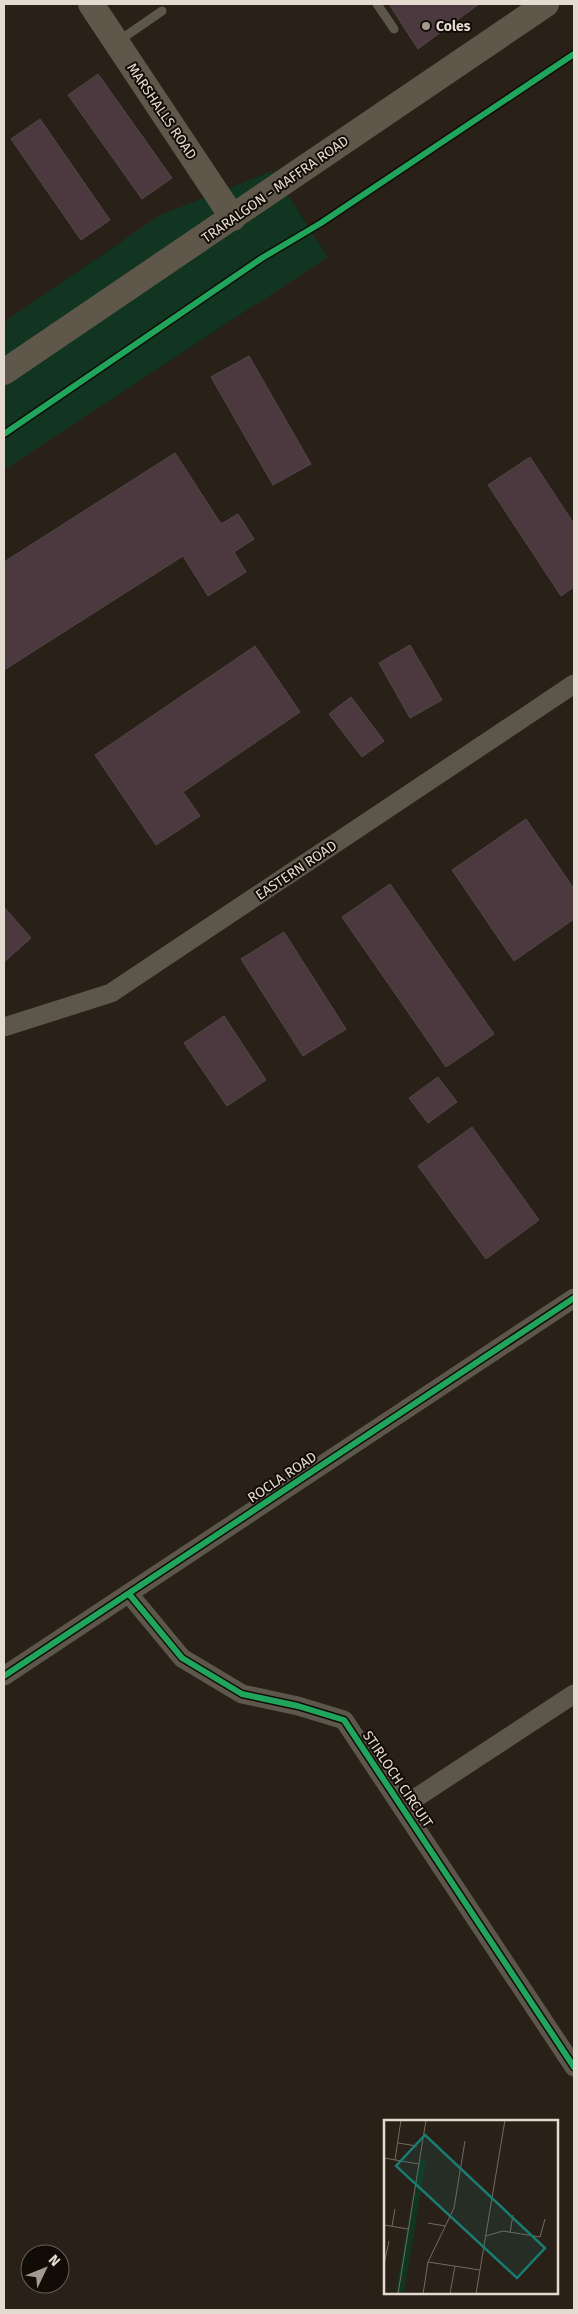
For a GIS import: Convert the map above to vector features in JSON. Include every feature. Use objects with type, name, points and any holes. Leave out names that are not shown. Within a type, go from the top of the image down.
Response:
[{"type":"main road","name":"MARSHALLS ROAD","points":[[91,4],[234,218]]},
{"type":"main road","name":"TRARALGON - MAFFRA ROAD","points":[[4,372],[234,218],[546,4]]},
{"type":"street","name":"EASTERN ROAD","points":[[4,1027],[111,993],[574,684]]},
{"type":"street","name":"ROCLA ROAD","points":[[4,1676],[574,1298]]},
{"type":"street","name":"STIRLOCH CIRCUIT","points":[[129,1594],[182,1658],[242,1694],[298,1706],[344,1720],[574,2067]]},
{"type":"street","name":"STIRLOCH CIRCUIT","points":[[402,1807],[574,1694]]},
{"type":"lane","points":[[377,4],[394,29]]},
{"type":"lane","points":[[117,42],[162,11]]},
{"type":"green space","points":[[272,171],[328,257],[4,470],[4,322],[160,215]]},
{"type":"building","name":"Coles","points":[[389,4],[479,4],[418,49]]},
{"type":"building","points":[[98,74],[172,178],[142,199],[68,95]]},
{"type":"building","points":[[40,119],[110,220],[81,240],[11,139]]},
{"type":"building","points":[[249,356],[311,464],[273,485],[211,377]]},
{"type":"building","points":[[175,453],[221,524],[238,514],[254,539],[234,552],[246,572],[208,596],[183,556],[4,670],[4,562]]},
{"type":"building","points":[[530,457],[574,524],[574,587],[561,596],[488,485]]},
{"type":"building","points":[[410,645],[442,700],[410,718],[379,663]]},
{"type":"building","points":[[255,646],[300,712],[183,792],[200,816],[156,845],[95,755]]},
{"type":"building","points":[[351,697],[384,741],[362,757],[329,714]]},
{"type":"building","points":[[526,819],[574,889],[574,919],[514,961],[452,870]]},
{"type":"building","points":[[390,884],[494,1034],[446,1067],[342,917]]},
{"type":"building","points":[[4,907],[31,938],[4,962]]},
{"type":"building","points":[[284,932],[346,1029],[303,1056],[241,959]]},
{"type":"building","points":[[224,1016],[266,1080],[227,1106],[184,1043]]},
{"type":"building","points":[[438,1077],[457,1102],[428,1123],[409,1098]]},
{"type":"building","points":[[472,1127],[539,1220],[486,1259],[418,1166]]},
{"type":"cycle path","points":[[4,434],[262,258],[321,223],[574,54]]},
{"type":"cycle path","points":[[4,1676],[574,1298]]},
{"type":"cycle path","points":[[129,1594],[182,1658],[242,1694],[298,1706],[344,1720],[574,2067]]},
{"type":"place","name":"Coles","points":[[426,26]]}]
